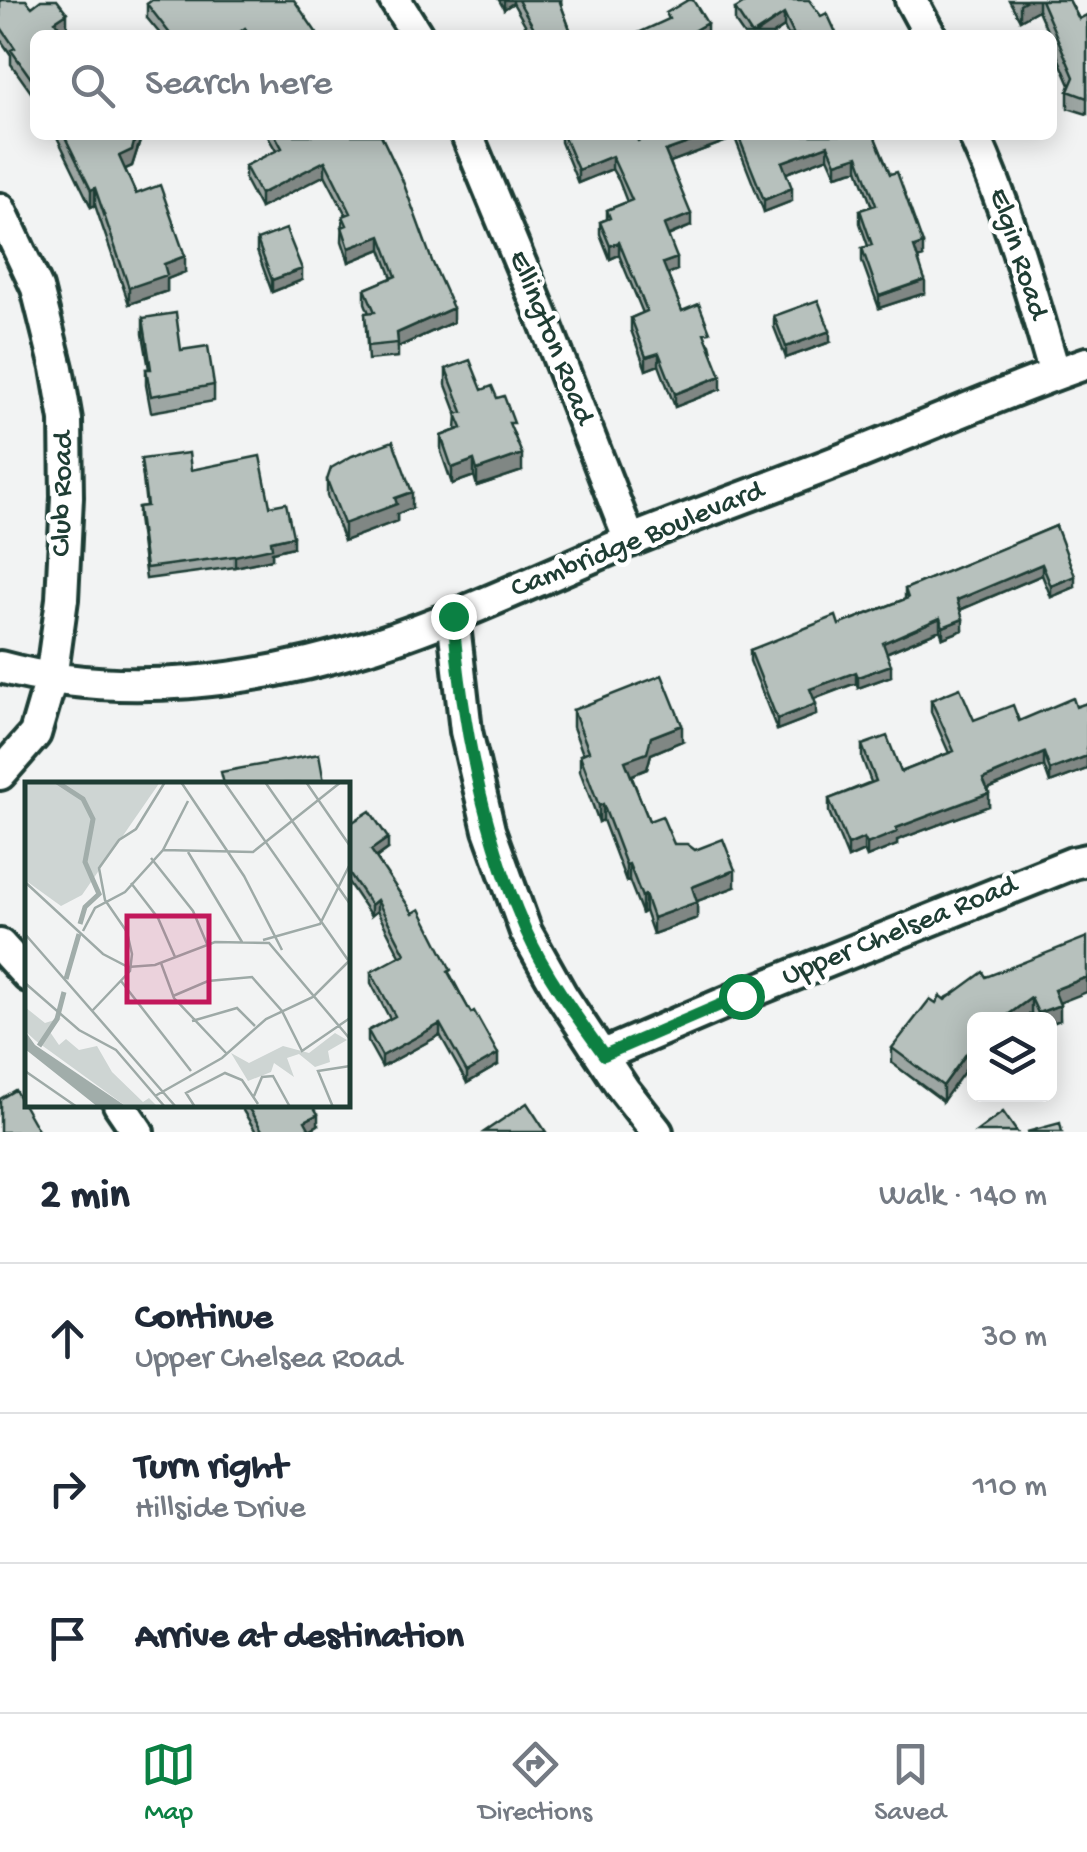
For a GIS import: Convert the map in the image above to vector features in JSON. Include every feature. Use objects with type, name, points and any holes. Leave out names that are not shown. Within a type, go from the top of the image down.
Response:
[{"type":"street","points":[[395,0],[413,30]]},
{"type":"street","points":[[911,0],[927,30]]},
{"type":"street","name":"Ellington Road","points":[[469,140],[630,541]]},
{"type":"street","name":"Elgin Road","points":[[976,140],[1024,268],[1055,374]]},
{"type":"street","name":"Club Road","points":[[0,209],[36,288],[57,368],[66,420],[67,498],[62,599],[51,680],[36,734],[0,774]]},
{"type":"street","name":"Cambridge Boulevard","points":[[0,667],[51,680],[83,683],[178,682],[250,675],[315,661],[453,616],[630,541],[1087,363]]},
{"type":"street","points":[[453,616],[466,731],[490,830],[526,932],[562,996],[624,1090],[658,1132]]},
{"type":"street","name":"Upper Chelsea Road","points":[[604,1055],[949,912],[1087,860]]},
{"type":"street","points":[[0,945],[25,973]]},
{"type":"street","points":[[121,1107],[138,1132]]},
{"type":"building","points":[[0,0],[26,0],[32,7],[41,0],[57,0],[67,13],[55,21],[61,30],[30,30],[30,77],[0,26]]},
{"type":"building","points":[[152,0],[294,0],[315,30],[167,30],[147,4]]},
{"type":"building","points":[[518,0],[561,0],[570,30],[535,30]]},
{"type":"building","points":[[693,0],[707,23],[695,30],[645,30],[669,19],[666,13]]},
{"type":"building","points":[[749,0],[809,0],[821,16],[827,13],[835,30],[792,30],[784,14],[760,30],[749,30],[735,9]]},
{"type":"building","points":[[1041,0],[1069,0],[1079,19],[1087,15],[1087,98],[1068,91],[1074,77]]},
{"type":"building","points":[[66,140],[135,140],[132,150],[119,156],[136,194],[160,185],[185,256],[164,264],[167,275],[129,288],[95,188],[91,190]]},
{"type":"building","points":[[278,140],[383,140],[453,308],[397,333],[398,343],[368,346],[365,313],[375,312],[365,289],[396,276],[381,236],[349,248],[342,227],[347,225],[343,216],[351,213],[325,161],[260,194],[245,166],[282,148]]},
{"type":"building","points":[[565,140],[696,140],[665,151],[691,214],[664,225],[677,258],[663,263],[682,311],[699,304],[710,332],[704,333],[721,376],[675,394],[659,353],[646,357],[631,318],[647,311],[619,242],[610,246],[600,222],[610,218],[607,210],[632,200],[612,156],[578,170]]},
{"type":"building","points":[[740,140],[876,140],[890,174],[897,172],[923,244],[914,247],[925,280],[879,296],[862,248],[872,245],[860,210],[876,205],[858,156],[836,163],[828,145],[782,162],[792,188],[764,200]]},
{"type":"building","points":[[286,229],[302,269],[272,280],[257,240]]},
{"type":"building","points":[[818,300],[830,331],[786,347],[774,316]]},
{"type":"building","points":[[176,313],[181,350],[208,346],[214,385],[151,396],[143,318]]},
{"type":"building","points":[[470,360],[482,390],[492,386],[497,398],[504,396],[514,423],[509,423],[522,454],[477,470],[474,460],[452,468],[441,436],[462,428],[456,414],[463,412],[446,369]]},
{"type":"building","points":[[393,441],[412,492],[395,498],[397,504],[344,524],[327,480],[331,468]]},
{"type":"building","points":[[189,453],[191,470],[260,456],[270,506],[286,503],[293,536],[271,541],[272,548],[146,568],[138,507],[147,506],[141,459]]},
{"type":"building","points":[[1056,526],[1075,576],[1051,586],[1042,564],[957,600],[963,619],[943,627],[940,618],[883,643],[891,665],[858,677],[856,672],[810,689],[816,704],[777,719],[750,650],[836,616],[839,625],[908,598],[905,589]]},
{"type":"building","points":[[662,675],[682,725],[651,737],[647,753],[625,761],[649,821],[662,816],[674,844],[687,844],[695,850],[723,839],[735,870],[692,887],[697,902],[653,918],[645,895],[642,897],[629,864],[626,865],[603,804],[599,806],[580,755],[589,751],[573,710]]},
{"type":"building","points":[[960,688],[974,720],[1013,705],[1019,721],[1073,698],[1076,707],[1087,703],[1087,756],[1050,770],[1044,753],[983,779],[989,793],[896,828],[897,832],[867,844],[864,838],[848,845],[829,799],[876,781],[862,745],[887,736],[901,772],[954,751],[931,700]]},
{"type":"building","points":[[319,754],[324,782],[224,782],[221,772]]},
{"type":"building","points":[[370,811],[388,838],[371,850],[413,913],[420,909],[451,970],[448,972],[498,1054],[467,1072],[440,1024],[382,1056],[368,1031],[395,1016],[371,972],[405,954],[377,900],[371,905],[350,874],[350,824]]},
{"type":"building","points":[[1087,937],[1087,977],[1054,990],[1060,1005],[1038,1012],[1031,998],[1012,1012],[967,1012],[967,1053],[943,1086],[892,1048],[930,999],[936,1003],[940,996],[945,1000],[983,972],[986,977]]},
{"type":"building","points":[[15,1090],[39,1132],[0,1132],[0,1099]]},
{"type":"building","points":[[527,1103],[546,1132],[484,1132]]},
{"type":"building","points":[[248,1107],[314,1107],[318,1114],[305,1121],[311,1132],[263,1132]]},
{"type":"building","points":[[1003,1112],[1017,1132],[976,1132]]},
{"type":"building","points":[[1060,1123],[1062,1132],[1027,1132]]},
{"type":"route","points":[[453,616],[466,731],[490,830],[526,932],[562,996],[604,1055],[741,996]]}]
